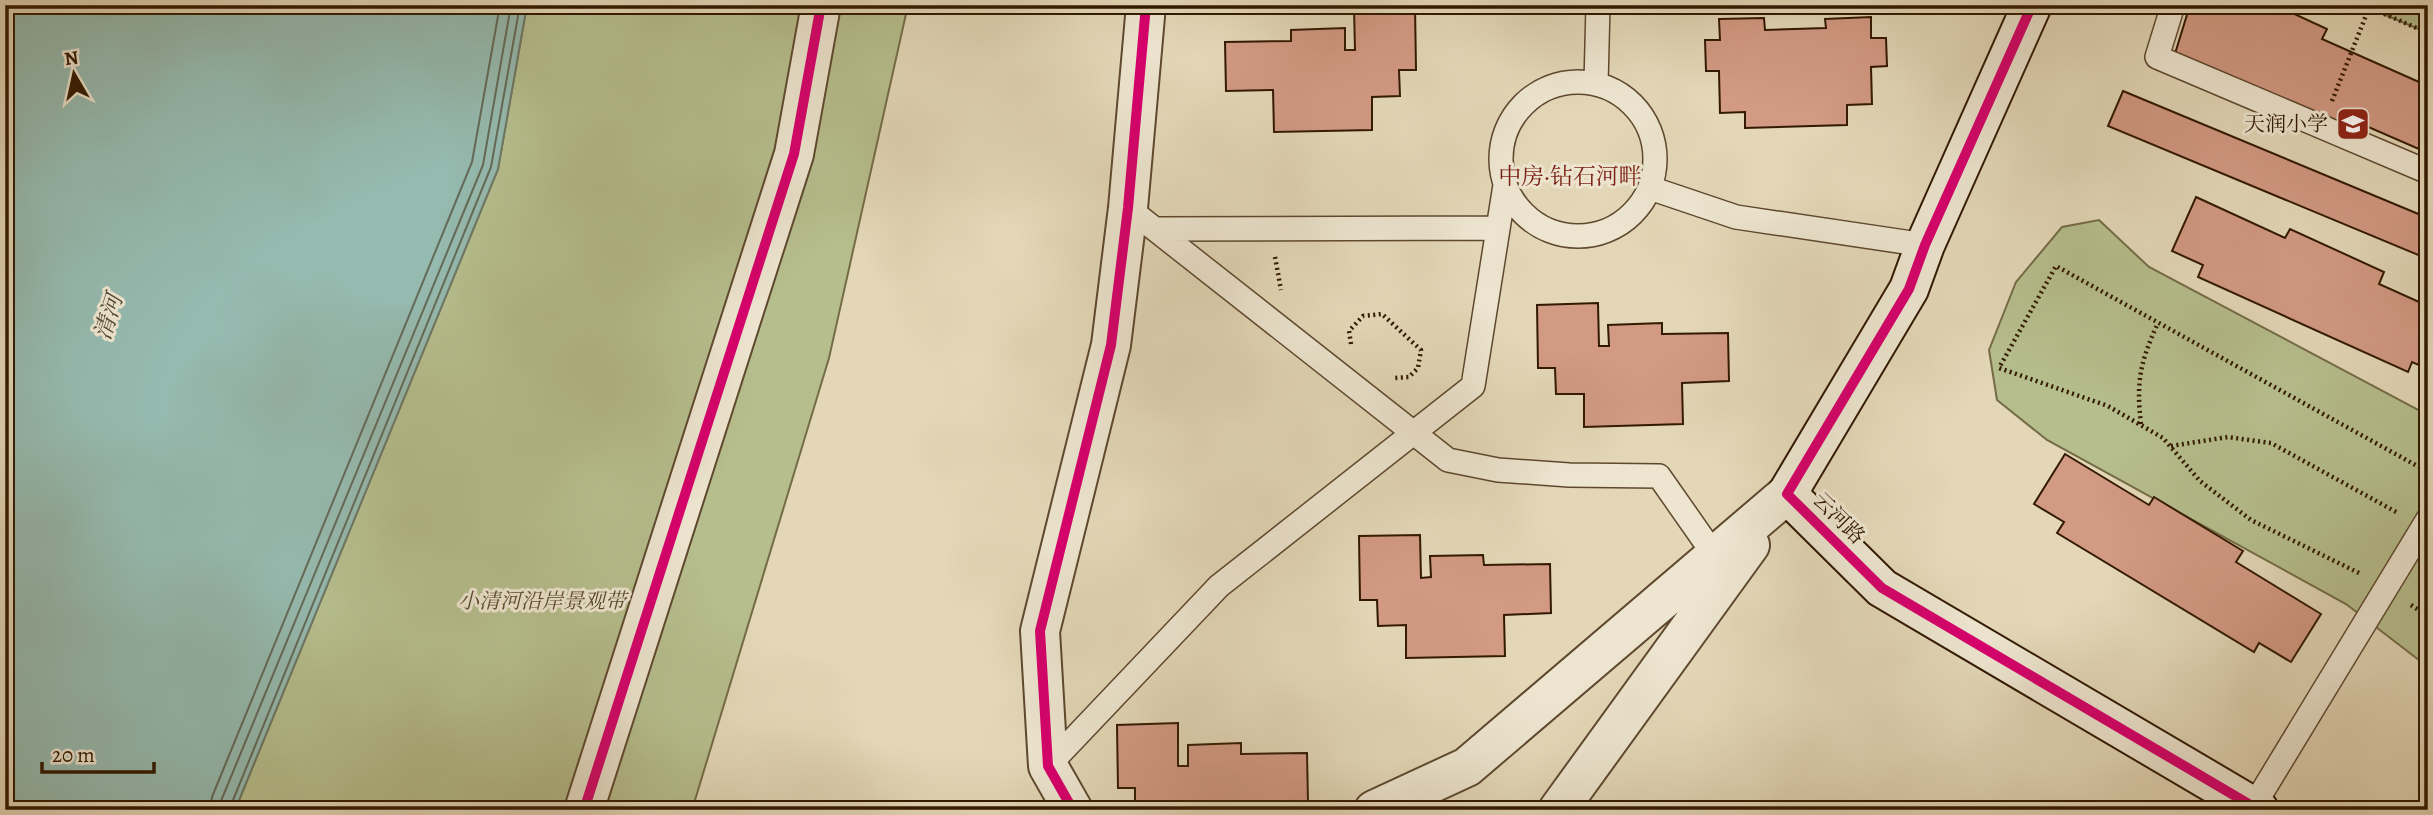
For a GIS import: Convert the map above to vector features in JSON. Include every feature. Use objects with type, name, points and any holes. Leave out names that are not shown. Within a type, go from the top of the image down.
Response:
[{"type":"street","points":[[584,810],[794,154],[821,5]]},
{"type":"street","points":[[1073,810],[1048,766],[1040,631],[1142,219],[1146,5]]},
{"type":"street","name":"云河路","points":[[2032,5],[1909,289],[1787,494],[1882,588],[2256,808]]},
{"type":"street","points":[[1374,810],[1468,767],[1787,494]]},
{"type":"street","points":[[1558,810],[1787,494]]},
{"type":"lane","points":[[1596,84],[1598,5]]},
{"type":"lane","points":[[2173,5],[2157,57],[2428,172]]},
{"type":"lane","points":[[1572,82],[1596,84],[1620,94],[1640,112],[1652,136],[1656,162],[1650,188],[1636,211],[1615,227],[1590,236],[1563,235],[1538,225],[1518,208],[1505,185],[1501,162],[1504,139],[1513,117],[1529,100],[1549,88],[1572,82]]},
{"type":"lane","points":[[1048,766],[1219,586],[1473,386],[1505,185]]},
{"type":"lane","points":[[1650,188],[1736,217],[1926,245]]},
{"type":"lane","points":[[1142,219],[1270,228],[1497,228]]},
{"type":"lane","points":[[1142,219],[1448,460],[1498,470],[1569,475],[1659,476],[1715,556]]},
{"type":"lane","points":[[2256,808],[2425,523]]},
{"type":"path","points":[[2322,127],[2366,6],[2428,33]]},
{"type":"path","points":[[1270,228],[1281,292]]},
{"type":"path","points":[[2428,472],[2056,267],[1999,368],[2108,406],[2141,425],[2163,438],[2200,481],[2251,520],[2387,587],[2428,616]]},
{"type":"path","points":[[1341,340],[1351,348],[1349,331],[1363,316],[1382,314],[1421,350],[1418,368],[1409,377],[1388,378]]},
{"type":"path","points":[[2141,425],[2137,391],[2143,358],[2158,323]]},
{"type":"path","points":[[2170,447],[2228,437],[2271,443],[2425,523]]},
{"type":"green space","name":"小清河沿岸景观带","points":[[527,5],[908,5],[829,358],[692,810],[235,810],[498,169]]},
{"type":"green space","points":[[2364,5],[2428,5],[2428,33],[2369,8]]},
{"type":"green space","points":[[2099,220],[2149,267],[2428,415],[2428,667],[2346,604],[2047,440],[1997,400],[1989,350],[2016,282],[2062,227]]},
{"type":"water","name":"清河","points":[[5,5],[527,5],[498,169],[235,810],[5,810]]},
{"type":"building","points":[[2190,5],[2253,5],[2274,13],[2277,6],[2327,29],[2322,39],[2428,86],[2428,153],[2341,115],[2338,123],[2174,57]]},
{"type":"building","points":[[1415,6],[1416,70],[1399,70],[1400,96],[1372,97],[1372,130],[1274,132],[1273,90],[1226,91],[1225,42],[1291,41],[1291,30],[1345,28],[1345,50],[1355,50],[1354,7]]},
{"type":"building","points":[[1871,17],[1871,38],[1886,38],[1887,66],[1871,67],[1872,104],[1847,105],[1847,125],[1745,128],[1745,112],[1720,113],[1719,71],[1706,71],[1705,40],[1720,40],[1719,19],[1764,18],[1765,30],[1826,28],[1825,19]]},
{"type":"building","points":[[2123,91],[2428,218],[2428,259],[2108,126]]},
{"type":"building","points":[[2196,197],[2285,238],[2290,229],[2384,272],[2379,284],[2428,306],[2428,369],[2412,362],[2408,372],[2198,277],[2203,265],[2172,251]]},
{"type":"building","points":[[1598,303],[1599,346],[1609,346],[1608,325],[1662,323],[1662,334],[1728,333],[1729,381],[1682,383],[1683,424],[1584,427],[1584,394],[1556,394],[1555,368],[1538,368],[1537,305]]},
{"type":"building","points":[[2065,454],[2149,505],[2154,497],[2243,551],[2236,562],[2321,614],[2291,662],[2259,643],[2254,652],[2057,533],[2064,522],[2034,504]]},
{"type":"building","points":[[1420,535],[1421,578],[1431,577],[1430,556],[1483,555],[1484,565],[1550,564],[1551,613],[1504,615],[1505,656],[1406,658],[1406,625],[1378,626],[1377,600],[1360,600],[1359,536]]},
{"type":"building","points":[[1178,723],[1178,766],[1188,766],[1188,745],[1241,743],[1241,754],[1307,753],[1308,802],[1261,803],[1262,810],[1135,810],[1135,788],[1118,788],[1117,725]]},
{"type":"cycle path","points":[[584,810],[794,154],[821,5]]},
{"type":"cycle path","points":[[1073,810],[1048,766],[1040,631],[1111,345],[1128,208],[1146,5]]},
{"type":"cycle path","points":[[2032,5],[1925,245],[1909,289],[1787,494],[1882,588],[2259,810]]},
{"type":"place","name":"天润小学","points":[[2353,124]]},
{"type":"district","name":"中房·钻石河畔","points":[[1570,176]]}]
